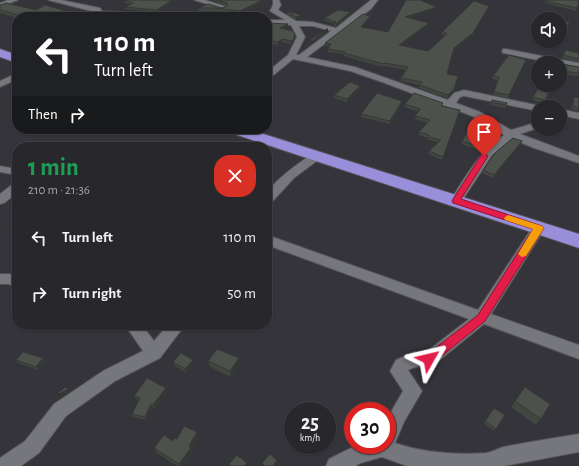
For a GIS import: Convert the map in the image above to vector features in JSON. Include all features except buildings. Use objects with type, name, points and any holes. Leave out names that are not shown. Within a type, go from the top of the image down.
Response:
[{"type":"highway","points":[[0,53],[12,57]]},
{"type":"highway","points":[[250,134],[579,241]]},
{"type":"street","points":[[0,5],[15,0]]},
{"type":"street","points":[[51,0],[97,10],[97,12]]},
{"type":"street","points":[[197,0],[223,7]]},
{"type":"street","points":[[276,0],[277,5],[274,11],[294,23],[301,37],[296,57]]},
{"type":"street","points":[[272,72],[336,30],[368,7],[375,0]]},
{"type":"street","points":[[272,22],[313,24],[336,30]]},
{"type":"street","points":[[506,51],[579,66]]},
{"type":"street","points":[[296,57],[352,69],[476,114],[510,134],[538,146],[579,160]]},
{"type":"street","points":[[272,63],[283,64]]},
{"type":"street","points":[[0,84],[12,78]]},
{"type":"street","points":[[450,105],[457,95],[464,93],[531,107]]},
{"type":"street","points":[[567,114],[579,117]]},
{"type":"street","points":[[567,120],[579,117]]},
{"type":"street","points":[[456,201],[484,156],[510,134],[531,127]]},
{"type":"street","points":[[272,193],[277,186],[295,169],[318,156]]},
{"type":"street","points":[[0,169],[12,171]]},
{"type":"street","points":[[0,200],[12,191]]},
{"type":"street","points":[[396,420],[414,391],[398,371],[402,366],[414,360],[429,359],[481,318],[539,228]]},
{"type":"street","points":[[272,242],[579,352]]},
{"type":"street","points":[[0,279],[12,280]]},
{"type":"street","points":[[137,330],[154,353]]},
{"type":"street","points":[[5,466],[32,447],[60,410],[109,376],[154,353],[173,330]]},
{"type":"street","points":[[396,450],[411,458],[438,463],[468,463],[488,462],[502,457],[579,443]]},
{"type":"street","points":[[336,466],[358,454]]},
{"type":"slow traffic","points":[[508,218],[539,228],[522,254]]},
{"type":"route","points":[[429,359],[481,318],[539,228],[456,201],[484,156]]}]
